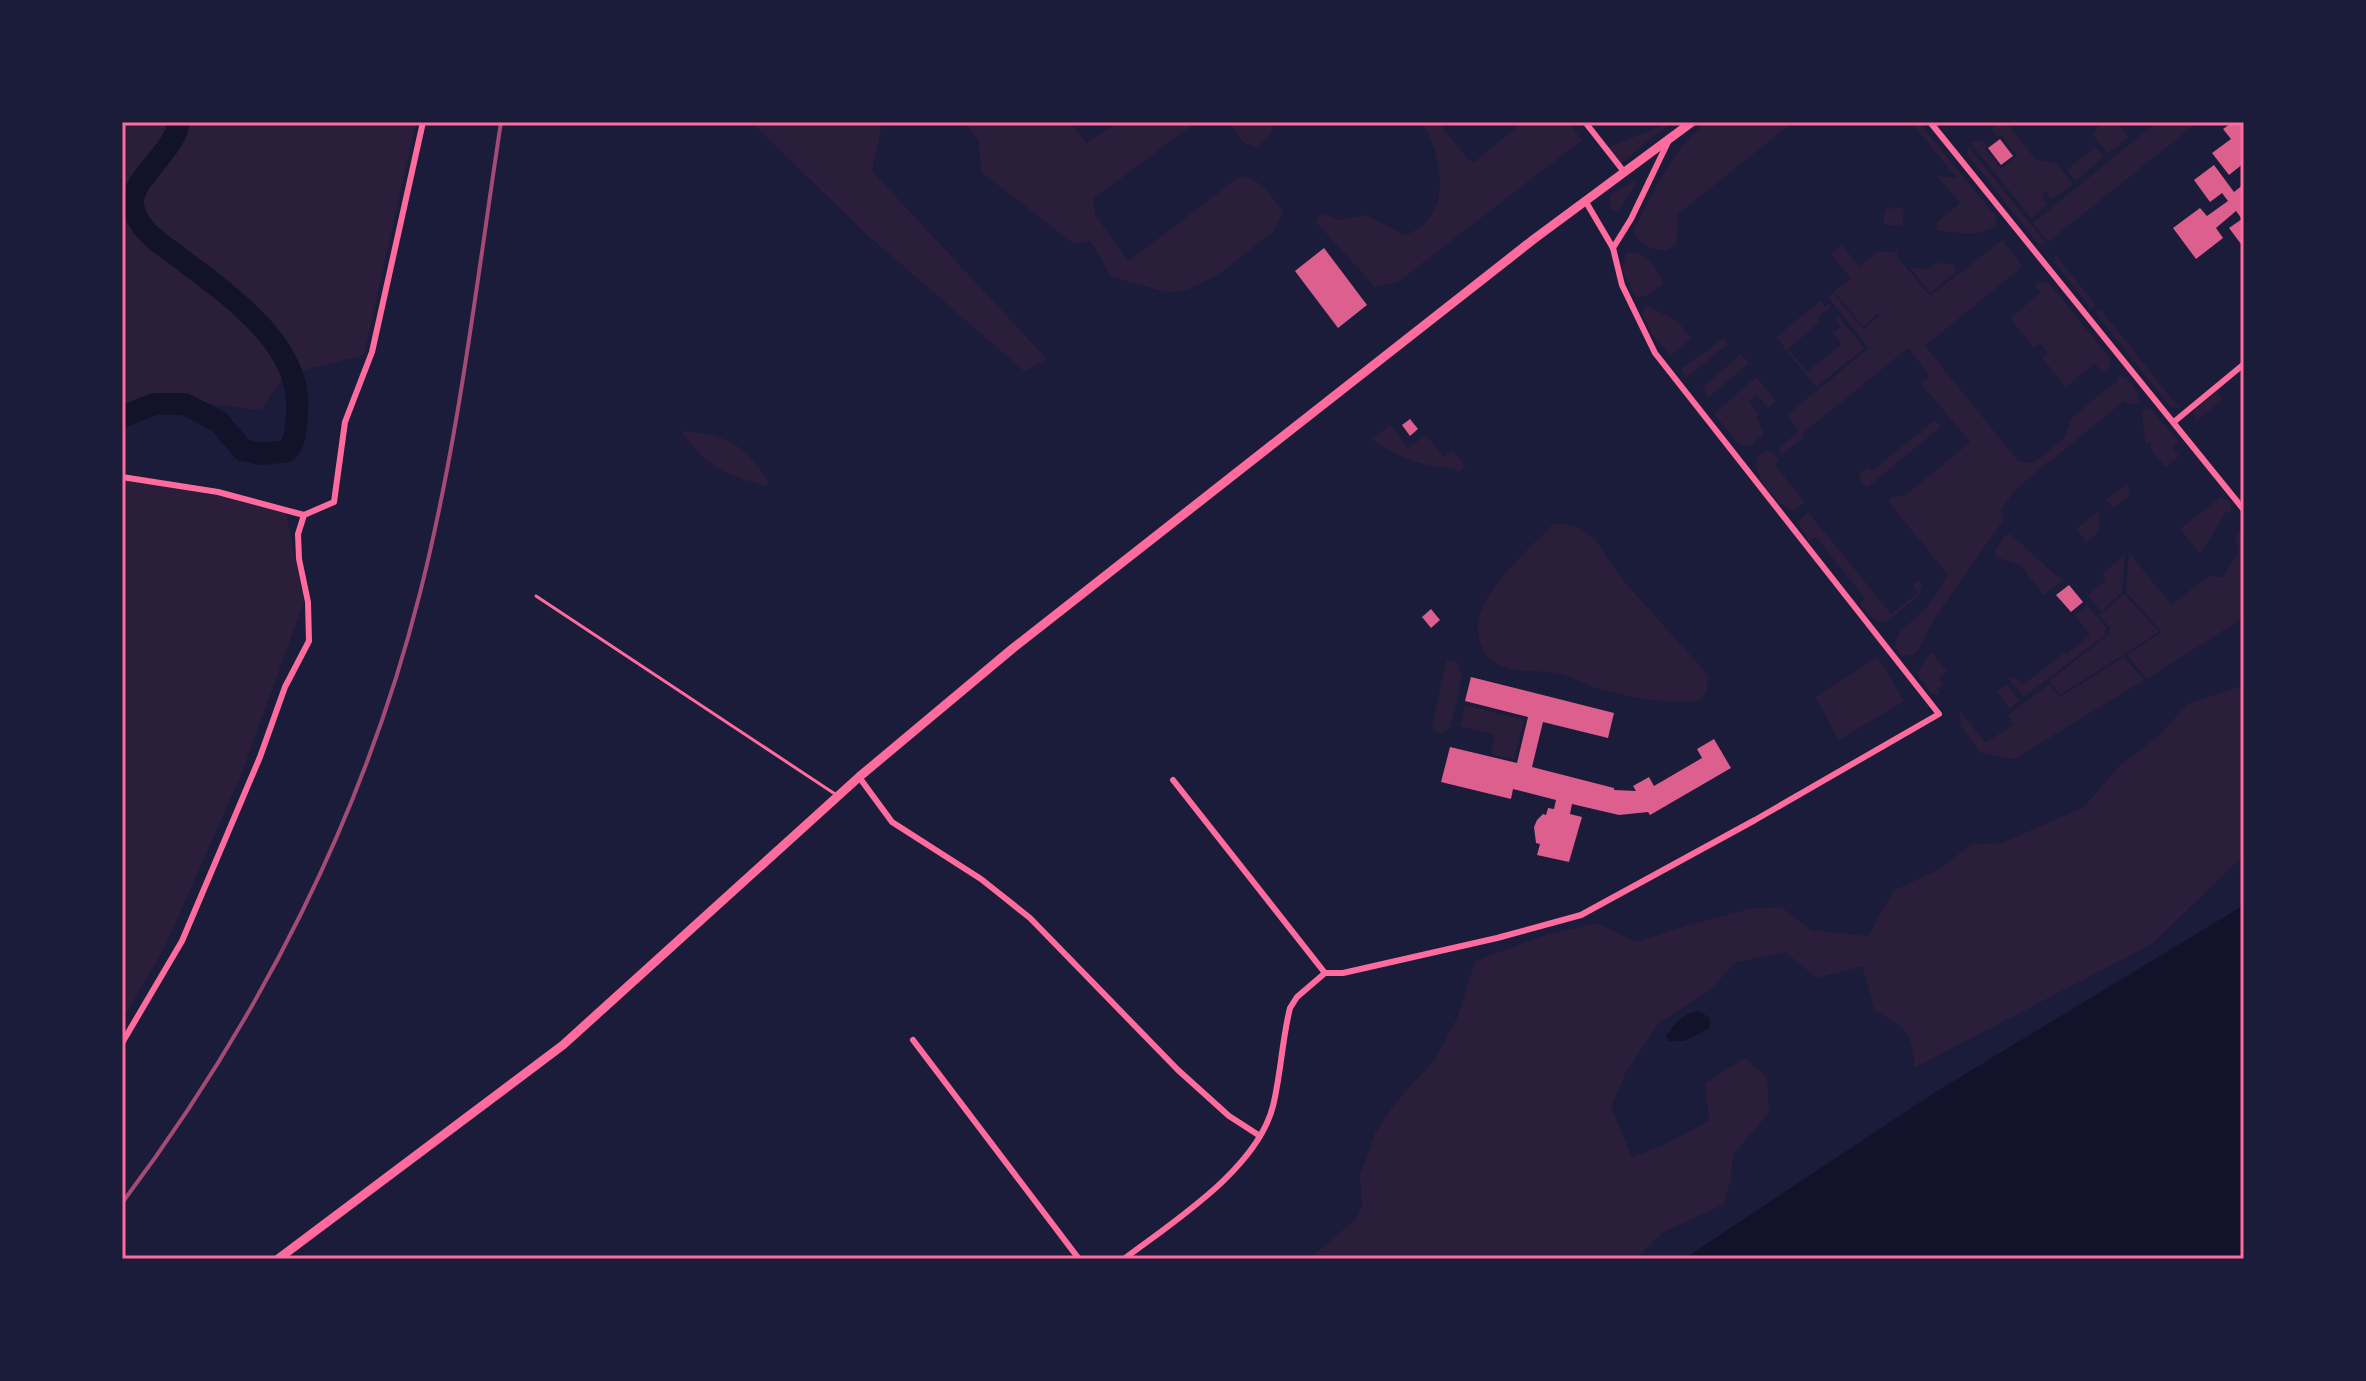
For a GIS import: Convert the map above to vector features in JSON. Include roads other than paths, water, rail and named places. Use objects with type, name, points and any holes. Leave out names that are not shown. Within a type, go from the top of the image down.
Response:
[{"type":"main road","points":[[278,1259],[563,1045],[859,777],[1036,630],[1534,239],[1692,122]]},
{"type":"street","points":[[122,477],[218,492],[304,515],[334,502],[345,422],[372,352],[423,122]]},
{"type":"street","points":[[1585,122],[1625,173]]},
{"type":"street","points":[[1930,122],[2244,510]]},
{"type":"street","points":[[1613,248],[1631,219],[1669,140]]},
{"type":"street","points":[[1124,1259],[1182,1218],[1248,1154],[1273,1106],[1290,1008],[1297,997],[1325,973],[1343,973],[1497,938],[1581,915],[1939,714],[1655,353],[1622,285],[1613,248],[1586,202]]},
{"type":"street","points":[[2175,421],[2244,364]]},
{"type":"street","points":[[122,1043],[182,941],[260,757],[285,687],[309,641],[308,602],[299,559],[298,534],[304,515]]},
{"type":"street","points":[[859,777],[892,822],[981,879],[1030,918],[1186,1078],[1229,1116],[1260,1136]]},
{"type":"street","points":[[1173,780],[1325,973]]},
{"type":"street","points":[[913,1040],[1079,1259]]},
{"type":"lane","points":[[536,596],[838,796]]},
{"type":"waterway","points":[[122,417],[154,404],[185,404],[219,422],[243,450],[262,454],[287,451],[295,432],[295,387],[275,343],[239,305],[151,236],[135,214],[133,205],[138,186],[169,145],[179,122]]},
{"type":"railway","points":[[122,1203],[172,1134],[262,989],[337,836],[369,756],[397,675],[434,535],[466,359],[501,122]]}]
